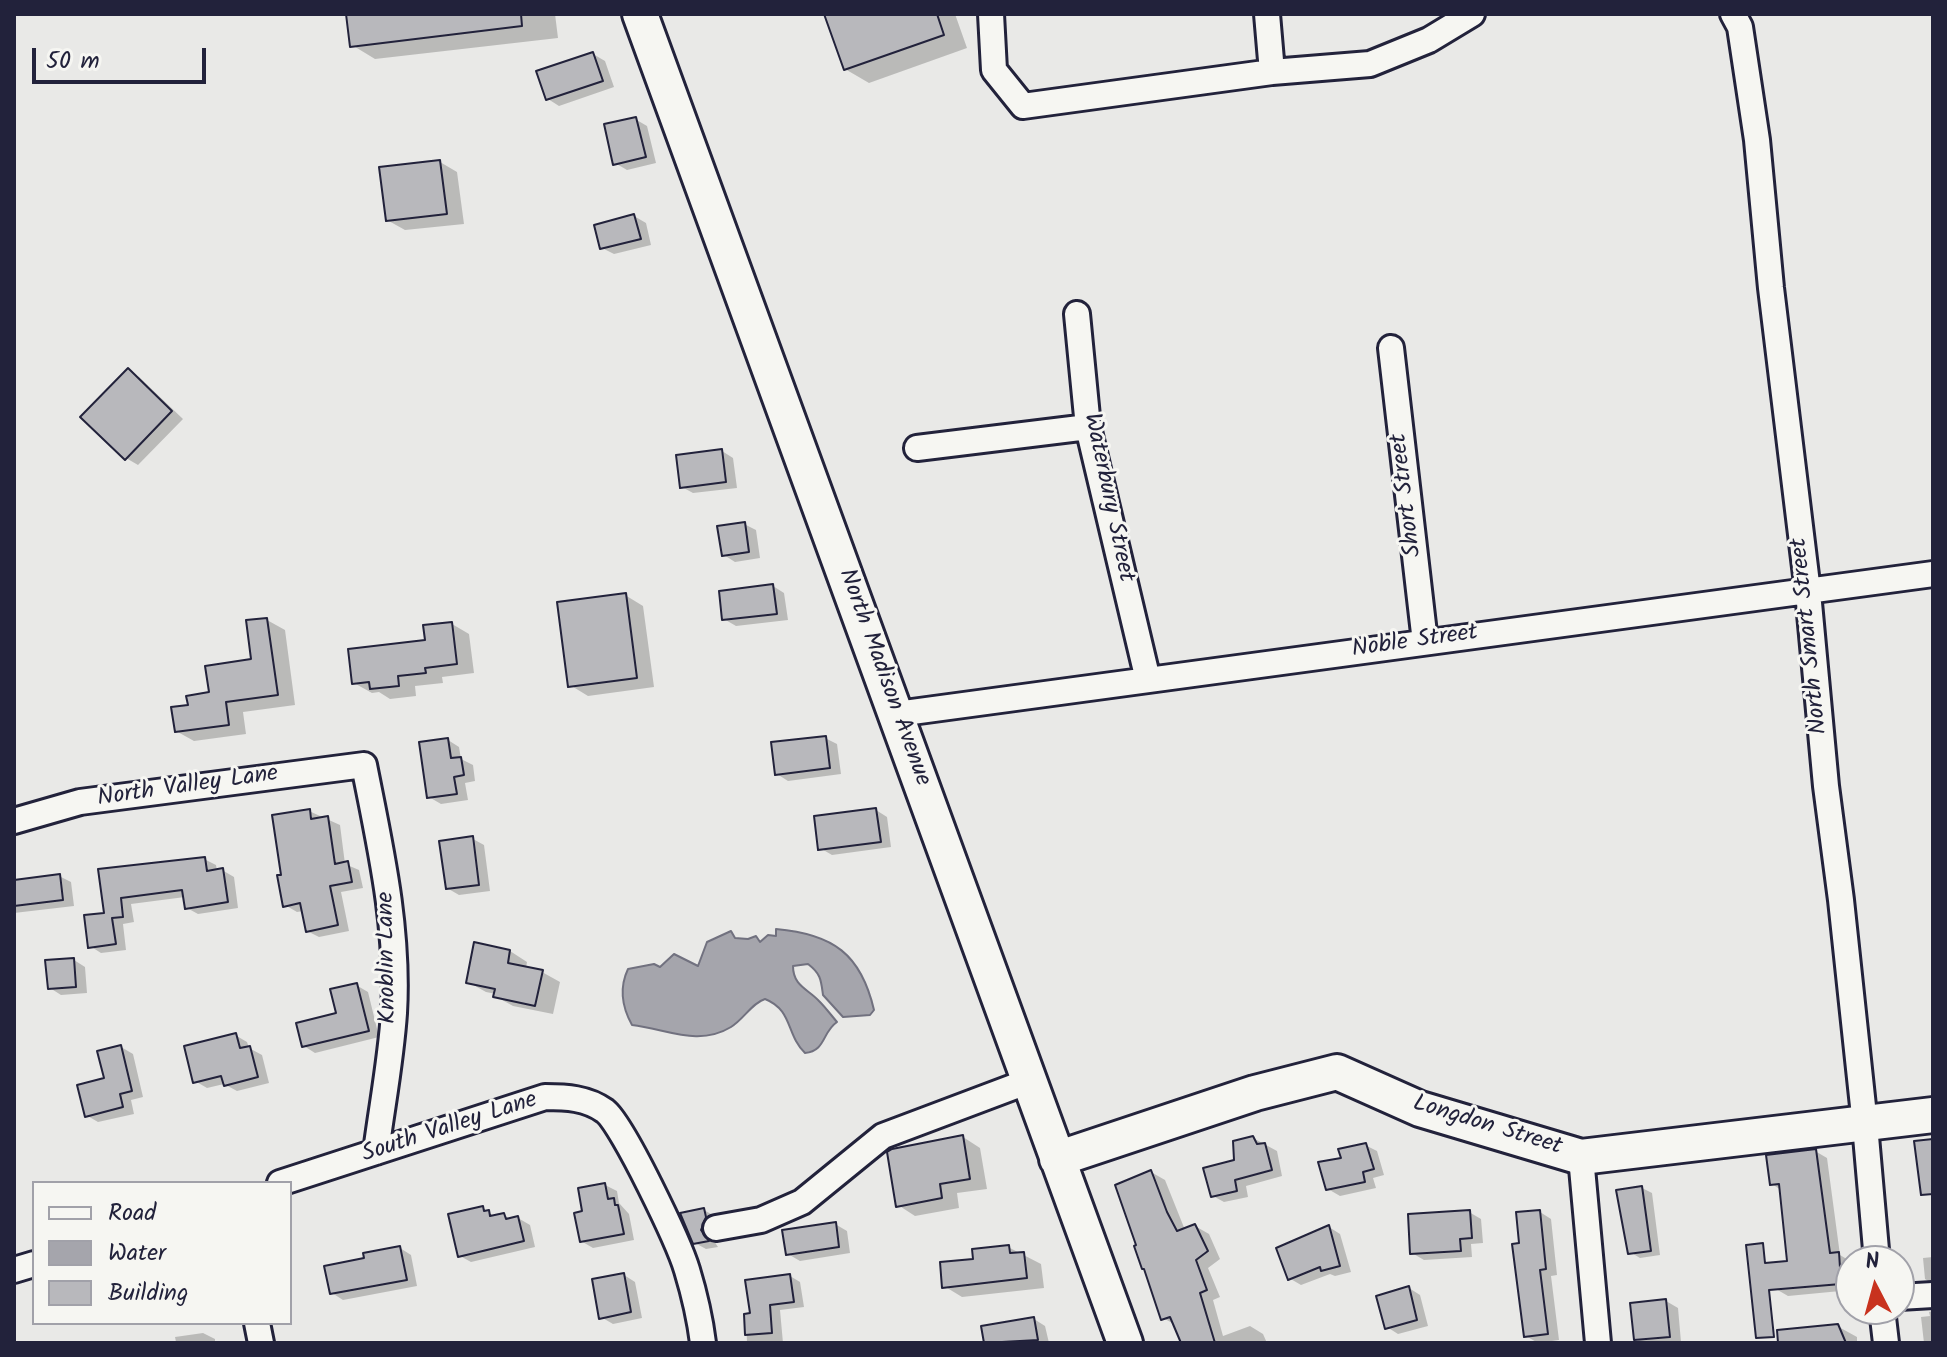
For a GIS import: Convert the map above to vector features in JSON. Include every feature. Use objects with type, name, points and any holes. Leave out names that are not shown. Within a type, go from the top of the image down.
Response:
[{"type":"main road","name":"North Madison Avenue","points":[[640,14],[1125,1343]]},
{"type":"main road","name":"Longdon Street","points":[[1057,1159],[1255,1093],[1337,1072],[1420,1109],[1581,1157],[1933,1115]]},
{"type":"street","points":[[991,14],[994,70],[1023,106],[1272,72],[1370,64],[1429,40],[1472,14]]},
{"type":"street","points":[[1267,14],[1272,72]]},
{"type":"street","name":"North Smart Street","points":[[1733,14],[1740,27],[1757,140],[1771,288],[1808,592],[1876,1245]]},
{"type":"street","name":"Waterbury Street","points":[[1077,314],[1088,427],[1148,680]]},
{"type":"street","name":"Short Street","points":[[1391,348],[1425,642]]},
{"type":"street","points":[[917,448],[1088,427]]},
{"type":"street","name":"Noble Street","points":[[897,714],[1933,574]]},
{"type":"street","name":"North Valley Lane","points":[[14,821],[80,802],[364,765]]},
{"type":"street","name":"Knoblin Lane","points":[[364,765],[388,884],[392,929],[394,1012],[376,1152]]},
{"type":"street","points":[[716,1228],[761,1220],[802,1202],[883,1136],[1029,1081]]},
{"type":"street","name":"South Valley Lane","points":[[286,1181],[545,1097],[569,1097],[591,1102],[616,1120],[686,1268],[703,1343]]},
{"type":"street","points":[[1581,1157],[1598,1343]]},
{"type":"water","points":[[776,929],[814,936],[842,950],[861,974],[874,1010],[870,1015],[843,1017],[823,995],[820,978],[808,964],[793,966],[796,978],[837,1022],[812,1052],[805,1053],[785,1016],[765,999],[731,1027],[707,1036],[682,1035],[632,1025],[623,997],[623,983],[628,969],[654,964],[660,967],[674,954],[698,966],[707,942],[731,931],[735,938],[756,936],[760,942],[768,935],[776,936]]},
{"type":"building","points":[[346,14],[521,14],[522,26],[350,47]]},
{"type":"building","points":[[824,14],[937,14],[944,35],[844,70]]},
{"type":"building","points":[[593,52],[603,81],[546,100],[536,71]]},
{"type":"building","points":[[636,117],[646,157],[613,165],[604,124]]},
{"type":"building","points":[[440,160],[447,214],[386,221],[379,167]]},
{"type":"building","points":[[634,214],[641,239],[600,249],[594,225]]},
{"type":"building","points":[[128,368],[172,411],[125,460],[80,417]]},
{"type":"building","points":[[722,449],[726,482],[680,488],[676,455]]},
{"type":"building","points":[[745,522],[749,552],[722,556],[717,526]]},
{"type":"building","points":[[773,584],[777,614],[722,620],[719,591]]},
{"type":"building","points":[[626,593],[637,678],[568,687],[557,602]]},
{"type":"building","points":[[267,618],[278,695],[226,702],[229,725],[175,732],[171,707],[188,705],[186,696],[209,692],[205,666],[251,659],[246,620]]},
{"type":"building","points":[[452,622],[457,664],[425,668],[426,673],[398,676],[399,686],[370,689],[369,682],[352,684],[348,649],[425,640],[423,625]]},
{"type":"building","points":[[826,736],[830,768],[775,775],[771,742]]},
{"type":"building","points":[[448,738],[451,758],[461,757],[464,775],[454,777],[457,794],[427,798],[419,742]]},
{"type":"building","points":[[876,808],[881,842],[818,850],[814,816]]},
{"type":"building","points":[[310,809],[311,819],[328,816],[335,864],[348,861],[352,882],[330,886],[338,925],[306,932],[300,903],[283,907],[272,815]]},
{"type":"building","points":[[473,836],[479,885],[446,889],[439,841]]},
{"type":"building","points":[[205,857],[207,871],[223,868],[228,902],[185,909],[182,890],[121,898],[123,917],[112,918],[116,944],[88,948],[84,915],[104,913],[98,869]]},
{"type":"building","points":[[60,874],[63,900],[14,906],[14,880]]},
{"type":"building","points":[[474,942],[510,950],[508,963],[543,970],[535,1006],[493,997],[495,989],[466,983]]},
{"type":"building","points":[[74,958],[76,987],[48,989],[45,960]]},
{"type":"building","points":[[357,983],[369,1031],[302,1047],[296,1023],[336,1013],[330,989]]},
{"type":"building","points":[[236,1033],[240,1048],[250,1046],[258,1077],[224,1086],[221,1076],[193,1083],[184,1046]]},
{"type":"building","points":[[121,1045],[132,1091],[120,1094],[123,1107],[85,1117],[77,1085],[104,1078],[97,1051]]},
{"type":"building","points":[[963,1135],[970,1179],[940,1184],[942,1198],[896,1207],[887,1152]]},
{"type":"building","points":[[1253,1136],[1257,1144],[1265,1143],[1272,1170],[1235,1180],[1237,1191],[1211,1197],[1203,1168],[1234,1160],[1233,1141]]},
{"type":"building","points":[[1933,1139],[1933,1194],[1921,1195],[1914,1141]]},
{"type":"building","points":[[1366,1143],[1374,1169],[1363,1172],[1365,1182],[1326,1190],[1318,1162],[1341,1158],[1338,1149]]},
{"type":"building","points":[[1816,1149],[1830,1253],[1835,1252],[1835,1284],[1769,1290],[1774,1337],[1756,1338],[1746,1245],[1763,1243],[1765,1263],[1787,1261],[1779,1184],[1770,1185],[1766,1155]]},
{"type":"building","points":[[1151,1170],[1177,1231],[1195,1224],[1208,1251],[1196,1260],[1207,1290],[1200,1293],[1215,1343],[1181,1343],[1170,1317],[1161,1320],[1142,1269],[1115,1185]]},
{"type":"building","points":[[605,1183],[608,1199],[614,1198],[615,1205],[618,1205],[624,1234],[580,1242],[574,1213],[582,1211],[578,1188]]},
{"type":"building","points":[[1642,1186],[1651,1251],[1628,1254],[1616,1190]]},
{"type":"building","points":[[483,1206],[484,1211],[489,1210],[490,1216],[504,1213],[506,1219],[518,1216],[524,1241],[458,1257],[448,1214]]},
{"type":"building","points":[[704,1208],[706,1217],[701,1230],[709,1241],[693,1244],[680,1213]]},
{"type":"building","points":[[1470,1210],[1472,1238],[1460,1239],[1461,1251],[1410,1254],[1408,1214]]},
{"type":"building","points":[[1540,1210],[1546,1269],[1540,1270],[1548,1334],[1524,1337],[1512,1244],[1519,1243],[1516,1212]]},
{"type":"building","points":[[836,1222],[839,1247],[786,1255],[782,1230]]},
{"type":"building","points":[[1329,1225],[1340,1266],[1321,1271],[1320,1267],[1288,1280],[1276,1248]]},
{"type":"building","points":[[1009,1245],[1010,1253],[1024,1252],[1027,1278],[942,1288],[940,1262],[973,1259],[972,1249]]},
{"type":"building","points":[[400,1246],[407,1280],[330,1294],[324,1266],[364,1258],[363,1253]]},
{"type":"building","points":[[624,1273],[631,1312],[599,1319],[592,1279]]},
{"type":"building","points":[[790,1274],[794,1302],[770,1305],[772,1333],[745,1335],[744,1314],[750,1313],[745,1280]]},
{"type":"building","points":[[1409,1286],[1417,1320],[1385,1329],[1376,1296]]},
{"type":"building","points":[[1666,1299],[1670,1337],[1634,1340],[1630,1303]]},
{"type":"building","points":[[1034,1317],[1038,1340],[984,1343],[981,1326]]},
{"type":"building","points":[[1835,1324],[1838,1325],[1846,1343],[1778,1343],[1777,1330]]}]
